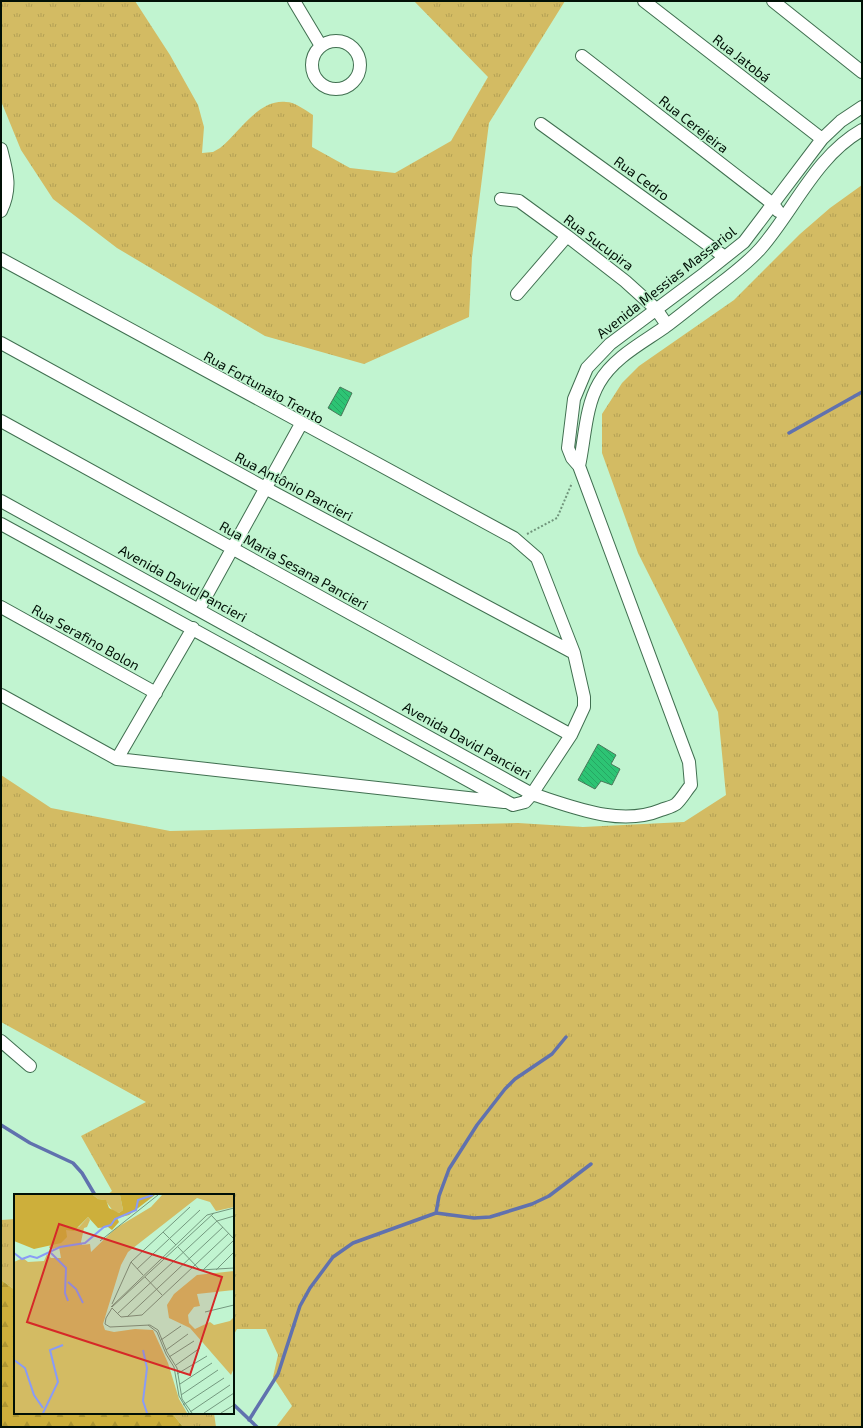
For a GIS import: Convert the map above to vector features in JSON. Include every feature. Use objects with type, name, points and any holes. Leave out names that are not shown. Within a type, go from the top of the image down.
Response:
[{"type":"street","points":[[294,1],[321,46]]},
{"type":"street","name":"Rua Jatobá","points":[[644,1],[822,139]]},
{"type":"street","points":[[773,1],[862,72]]},
{"type":"street","name":"Rua Cerejeira","points":[[582,56],[773,204],[784,218]]},
{"type":"street","name":"Avenida Messias Massariol","points":[[532,794],[591,811],[631,818],[655,813],[675,804],[691,785],[689,762],[580,466],[572,458],[568,448],[574,400],[587,368],[610,344],[744,242],[822,139],[840,121],[862,107]]},
{"type":"street","name":"Rua Cedro","points":[[541,124],[724,257]]},
{"type":"street","points":[[580,466],[589,416],[599,384],[608,371],[623,356],[668,325],[743,265],[760,249],[826,160],[851,136],[862,130]]},
{"type":"street","points":[[1,149],[8,192],[1,211]]},
{"type":"street","name":"Rua Sucupira","points":[[501,199],[519,201],[567,236],[625,281],[656,310],[668,325]]},
{"type":"street","points":[[517,294],[567,236]]},
{"type":"street","name":"Rua Fortunato Trento","points":[[1,260],[514,538],[537,558],[574,653],[583,690],[584,707],[571,735],[532,794]]},
{"type":"street","name":"Rua Antônio Pancieri","points":[[1,343],[267,489],[574,653]]},
{"type":"street","name":"Rua Maria Sesana Pancieri","points":[[1,421],[571,735]]},
{"type":"street","points":[[199,609],[302,424]]},
{"type":"street","name":"Avenida David Pancieri","points":[[1,501],[532,794],[522,804],[513,805],[509,802]]},
{"type":"street","points":[[1,524],[509,802]]},
{"type":"street","name":"Rua Serafino Bolon","points":[[1,607],[156,693]]},
{"type":"street","points":[[117,759],[193,628]]},
{"type":"street","points":[[1,695],[117,759],[509,802]]},
{"type":"street","points":[[1,1041],[30,1066]]},
{"type":"path","points":[[514,538],[529,533],[557,518],[580,466]]},
{"type":"green space","points":[[1,1],[135,1],[170,55],[198,105],[204,127],[202,153],[213,152],[220,148],[258,111],[276,102],[289,102],[313,115],[312,147],[350,168],[395,173],[451,141],[488,77],[414,1],[565,1],[489,123],[472,257],[469,317],[364,364],[265,336],[117,248],[53,199],[21,150],[1,101]]},
{"type":"green space","points":[[862,185],[862,1427],[276,1427],[292,1406],[273,1377],[278,1355],[266,1329],[237,1329],[234,1334],[234,1194],[108,1194],[112,1191],[81,1136],[146,1102],[1,1022],[1,775],[51,808],[170,831],[518,823],[583,827],[684,822],[726,795],[718,712],[638,553],[602,453],[602,414],[622,383],[639,366],[734,300],[800,234],[830,208]]},
{"type":"green space","points":[[14,1219],[14,1289],[1,1280],[1,1220]]},
{"type":"green space","points":[[1,1280],[14,1289],[14,1414],[173,1414],[183,1427],[1,1427]]},
{"type":"green space","points":[[173,1414],[214,1414],[216,1427],[183,1427]]},
{"type":"building","points":[[340,387],[352,393],[341,416],[328,408]]},
{"type":"building","points":[[598,744],[616,755],[611,764],[620,769],[612,785],[601,781],[595,789],[578,780]]},
{"type":"waterway","points":[[789,433],[862,392]]},
{"type":"waterway","points":[[436,1213],[439,1196],[449,1169],[477,1125],[505,1089],[515,1079],[552,1054],[566,1037]]},
{"type":"waterway","points":[[1,1125],[30,1143],[73,1163],[82,1173],[94,1194]]},
{"type":"waterway","points":[[249,1420],[278,1374],[300,1306],[310,1288],[333,1257],[353,1243],[436,1213],[474,1218],[490,1217],[532,1204],[549,1196],[591,1164]]},
{"type":"waterway","points":[[234,1405],[257,1427]]}]
